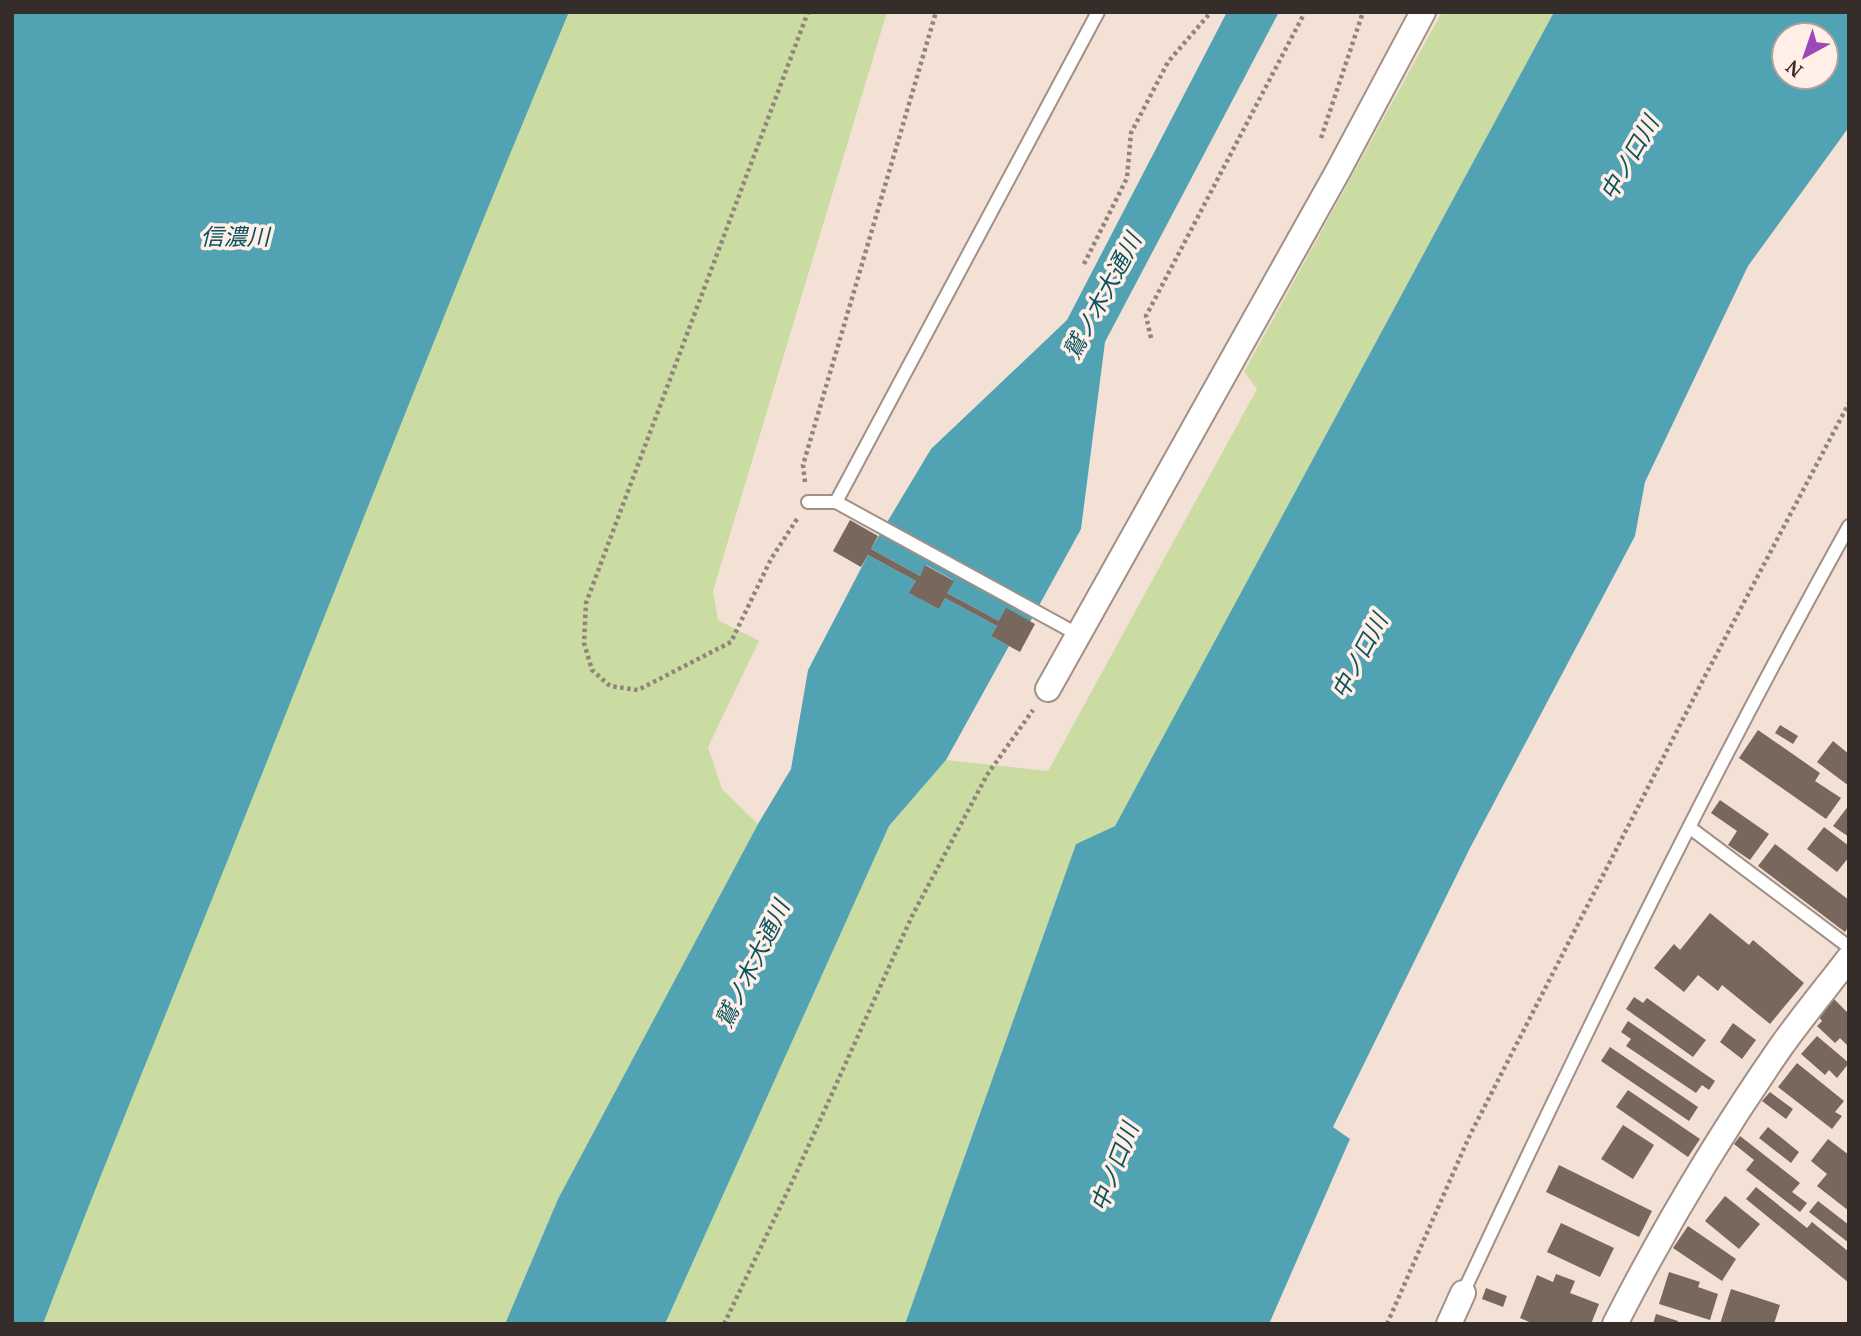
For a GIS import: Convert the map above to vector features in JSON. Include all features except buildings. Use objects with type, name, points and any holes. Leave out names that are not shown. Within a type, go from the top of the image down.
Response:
[{"type":"street","points":[[1048,689],[1338,172],[1423,12]]},
{"type":"street","points":[[1615,1324],[1652,1251],[1722,1135],[1781,1047],[1849,958]]},
{"type":"street","points":[[1450,1324],[1463,1293]]},
{"type":"lane","points":[[836,502],[1098,12]]},
{"type":"lane","points":[[808,502],[836,502],[1077,634]]},
{"type":"lane","points":[[1463,1293],[1534,1140],[1689,827],[1849,526]]},
{"type":"lane","points":[[1689,827],[1849,947]]},
{"type":"path","points":[[808,12],[586,603],[584,643],[592,670],[610,686],[638,690],[731,642],[771,559],[808,502],[803,465],[936,12]]},
{"type":"path","points":[[1084,264],[1127,178],[1131,133],[1168,62],[1211,12]]},
{"type":"path","points":[[1151,338],[1146,316],[1305,12]]},
{"type":"path","points":[[1338,172],[1322,162],[1318,148],[1363,12]]},
{"type":"path","points":[[1387,1324],[1469,1137],[1703,680],[1849,403]]},
{"type":"path","points":[[724,1324],[794,1178],[912,916],[987,775],[1048,689]]},
{"type":"green space","points":[[569,12],[887,12],[713,591],[718,620],[759,641],[708,747],[722,789],[758,824],[558,1199],[505,1324],[43,1324],[103,1167],[472,243]]},
{"type":"green space","points":[[1442,12],[1554,12],[1115,826],[1076,844],[905,1324],[665,1324],[889,826],[946,760],[1048,771],[1257,389],[1244,372]]},
{"type":"water","name":"信濃川","points":[[12,12],[569,12],[487,210],[43,1324],[12,1324]]},
{"type":"water","name":"鷲ノ木大通川","points":[[1227,12],[1279,12],[1105,342],[1081,529],[1030,622],[999,621],[947,593],[953,580],[926,565],[920,576],[871,549],[931,449],[1067,320]]},
{"type":"water","name":"中ノ口川","points":[[1554,12],[1849,12],[1849,127],[1748,266],[1645,482],[1635,536],[1470,848],[1333,1127],[1350,1139],[1269,1324],[905,1324],[1076,844],[1115,826]]},
{"type":"water","name":"鷲ノ木大通川","points":[[868,555],[916,581],[910,593],[939,609],[945,598],[997,626],[991,636],[1009,646],[946,760],[889,826],[665,1324],[505,1324],[558,1199],[758,824],[791,769],[808,670]]}]
